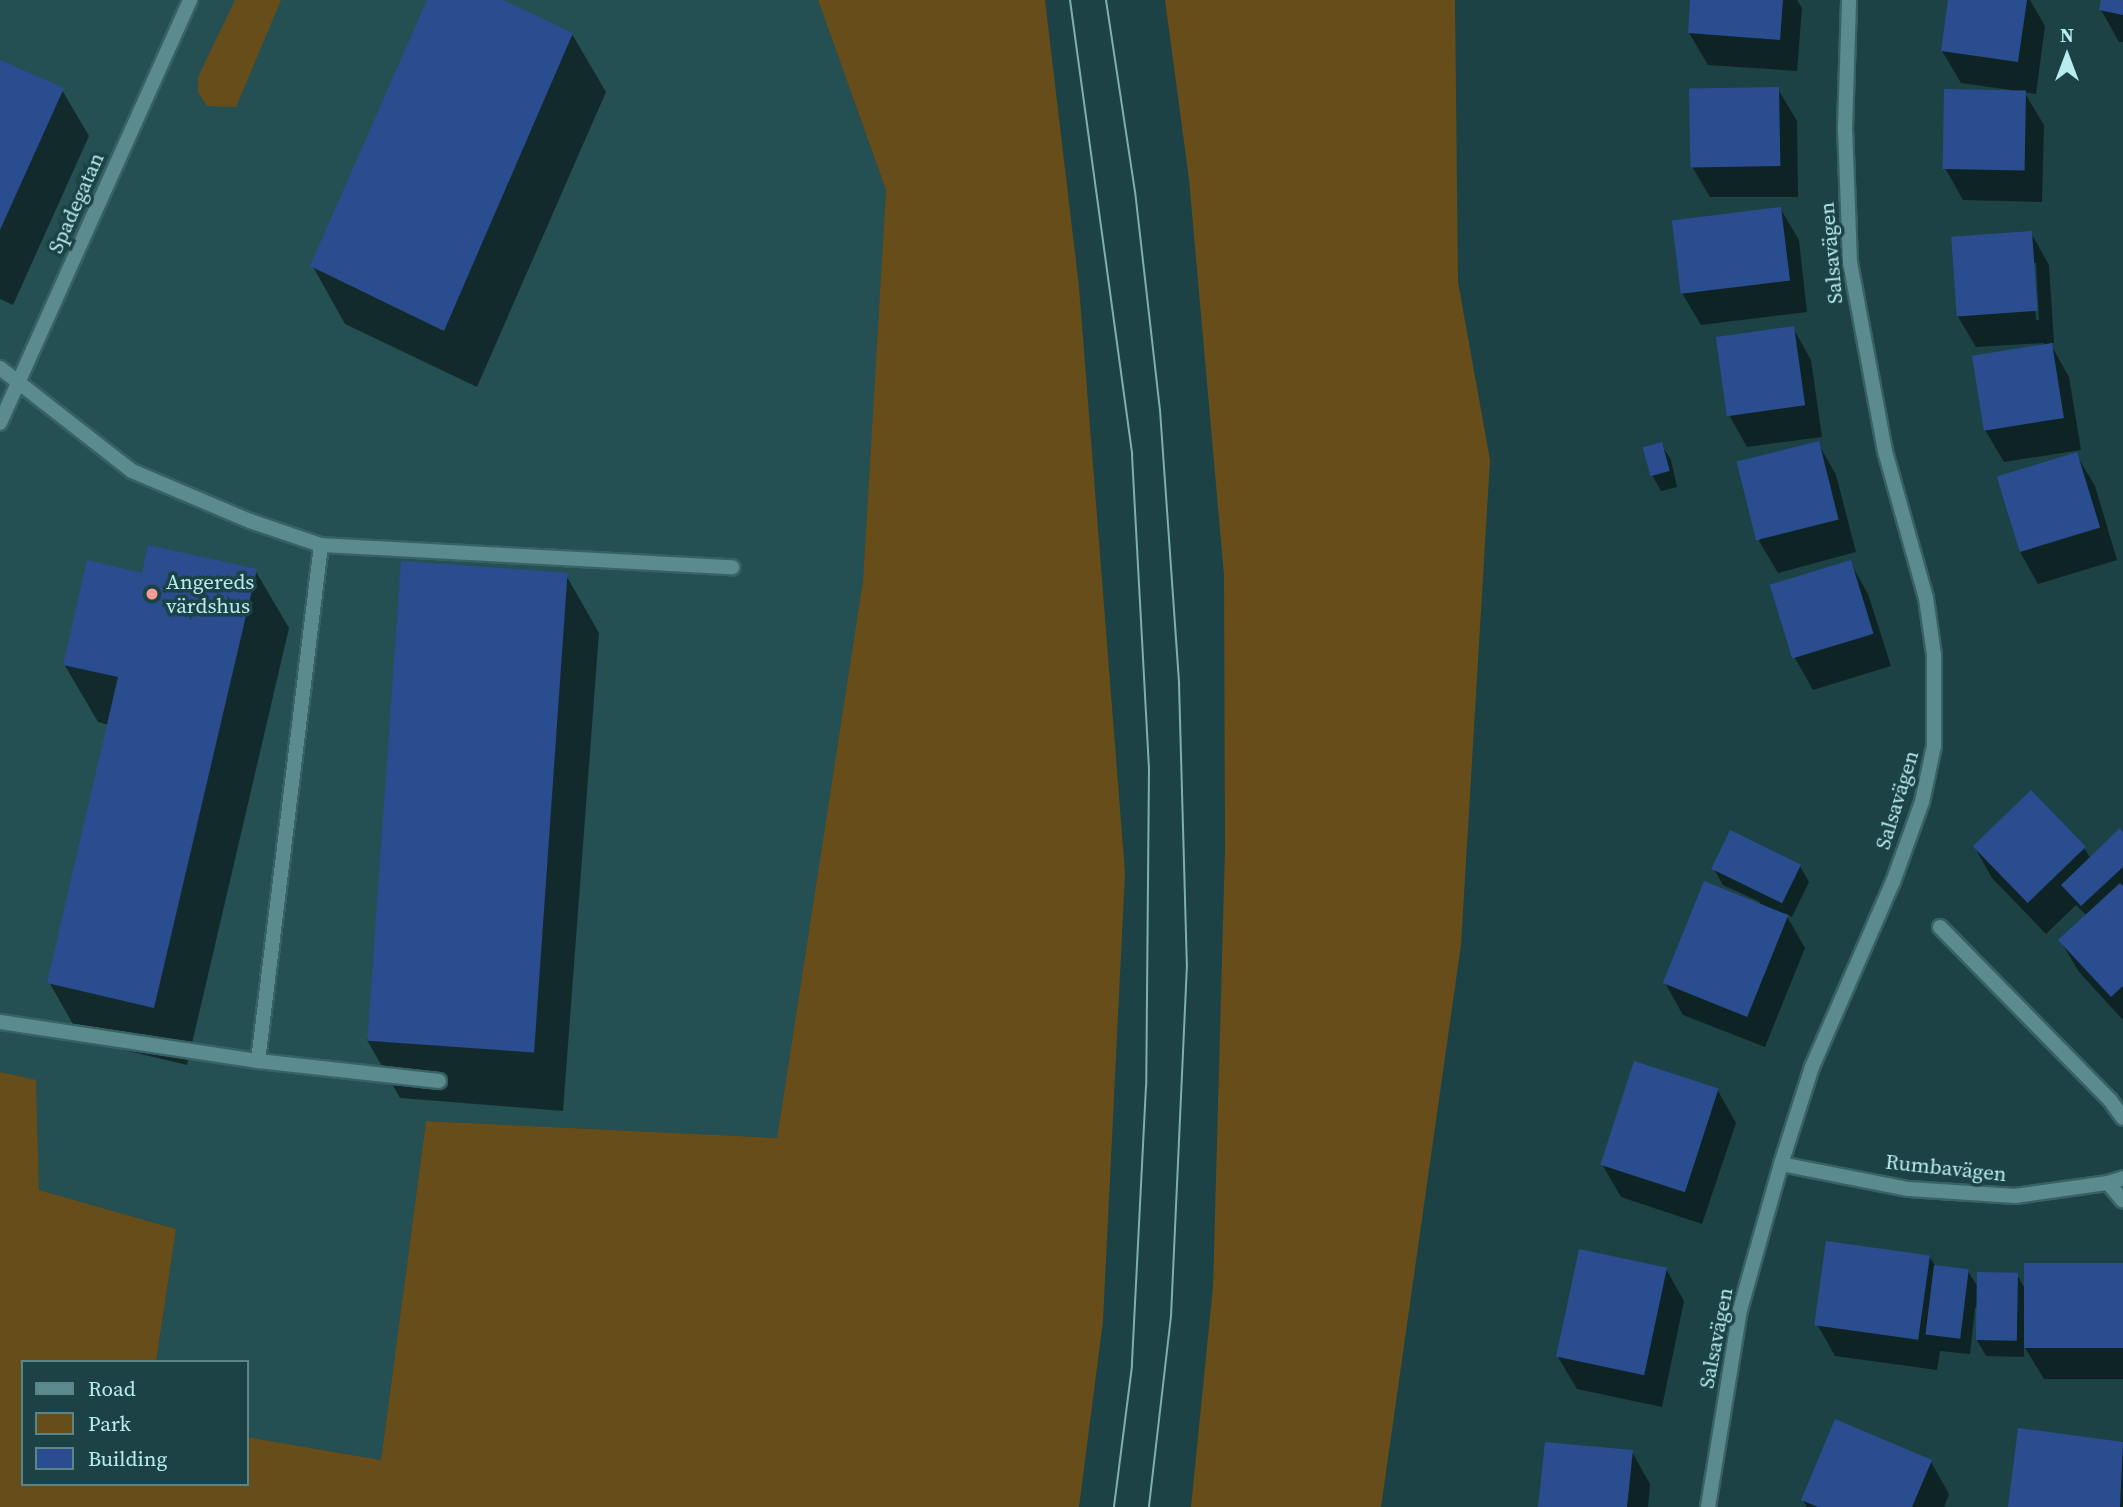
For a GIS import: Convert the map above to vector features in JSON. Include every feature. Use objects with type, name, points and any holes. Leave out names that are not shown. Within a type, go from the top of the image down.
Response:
[{"type":"street","name":"Spadegatan","points":[[0,423],[190,0]]},
{"type":"street","name":"Salsavägen","points":[[1708,1507],[1740,1310],[1781,1164],[1812,1067],[1893,882],[1922,802],[1934,746],[1934,655],[1926,598],[1885,451],[1850,263],[1845,129],[1849,0]]},
{"type":"street","points":[[0,369],[19,381],[132,471],[250,521],[321,545],[732,567]]},
{"type":"street","points":[[258,1061],[321,545]]},
{"type":"street","points":[[1940,927],[2110,1100],[2123,1118]]},
{"type":"street","points":[[0,1022],[258,1061],[439,1081]]},
{"type":"street","name":"Rumbavägen","points":[[1781,1164],[1909,1189],[2015,1196],[2108,1183],[2123,1178]]},
{"type":"street","points":[[2108,1183],[2123,1201]]},
{"type":"shaded area","points":[[0,0],[818,0],[886,190],[863,580],[777,1138],[426,1121],[381,1460],[248,1437],[248,1360],[156,1360],[176,1229],[39,1190],[36,1081],[0,1072]]},
{"type":"green space","points":[[235,0],[281,0],[236,107],[207,106],[198,92],[198,77]]},
{"type":"green space","points":[[818,0],[1045,0],[1079,287],[1125,873],[1103,1321],[1079,1507],[0,1507],[0,1072],[36,1080],[39,1190],[176,1229],[156,1360],[21,1360],[21,1486],[248,1486],[248,1437],[381,1460],[426,1121],[777,1138],[863,580],[886,190]]},
{"type":"green space","points":[[1165,0],[1455,0],[1458,282],[1490,460],[1461,945],[1381,1507],[1191,1507],[1213,1287],[1225,849],[1224,575],[1189,179]]},
{"type":"building","points":[[427,0],[503,0],[573,33],[444,331],[310,266]]},
{"type":"building","points":[[1690,0],[1783,0],[1780,40],[1688,33]]},
{"type":"building","points":[[1948,0],[2027,0],[2018,62],[1941,51]]},
{"type":"building","points":[[2101,0],[2123,0],[2123,15],[2099,10]]},
{"type":"building","points":[[0,60],[64,88],[0,230]]},
{"type":"building","points":[[1779,87],[1780,166],[1690,168],[1689,89]]},
{"type":"building","points":[[1944,89],[2026,90],[2025,170],[1943,169]]},
{"type":"building","points":[[1781,207],[1790,280],[1681,294],[1672,220]]},
{"type":"building","points":[[2032,231],[2038,311],[1957,316],[1951,237]]},
{"type":"building","points":[[1794,326],[1805,405],[1727,416],[1716,337]]},
{"type":"building","points":[[2052,343],[2064,418],[1984,431],[1972,356]]},
{"type":"building","points":[[1819,441],[1839,520],[1756,540],[1737,462]]},
{"type":"building","points":[[1662,442],[1670,471],[1650,476],[1643,447]]},
{"type":"building","points":[[2077,452],[2100,528],[2020,552],[1997,477]]},
{"type":"building","points":[[148,545],[257,569],[154,1008],[47,983],[118,677],[63,665],[87,560],[142,573]]},
{"type":"building","points":[[1851,560],[1874,634],[1792,658],[1770,585]]},
{"type":"building","points":[[401,561],[568,573],[534,1052],[367,1041]]},
{"type":"building","points":[[2031,790],[2086,847],[2028,903],[1973,846]]},
{"type":"building","points":[[2120,828],[2123,832],[2123,867],[2081,906],[2061,885]]},
{"type":"building","points":[[1730,830],[1801,865],[1782,903],[1711,869]]},
{"type":"building","points":[[1704,881],[1788,915],[1747,1017],[1663,983]]},
{"type":"building","points":[[2120,883],[2123,886],[2123,986],[2111,997],[2058,940]]},
{"type":"building","points":[[1634,1061],[1719,1089],[1685,1192],[1600,1165]]},
{"type":"building","points":[[1826,1241],[1930,1256],[1918,1340],[1814,1325]]},
{"type":"building","points":[[1579,1249],[1667,1268],[1644,1375],[1556,1357]]},
{"type":"building","points":[[2024,1263],[2123,1263],[2123,1348],[2024,1348]]},
{"type":"building","points":[[1934,1265],[1969,1269],[1960,1339],[1925,1334]]},
{"type":"building","points":[[1977,1272],[2018,1273],[2017,1341],[1976,1340]]},
{"type":"building","points":[[1835,1419],[1932,1460],[1912,1507],[1818,1507],[1801,1500]]},
{"type":"building","points":[[2018,1428],[2123,1442],[2120,1507],[2008,1507]]},
{"type":"building","points":[[1545,1442],[1633,1450],[1627,1507],[1538,1507]]},
{"type":"tram line","points":[[1070,0],[1132,455],[1149,767],[1146,1086],[1132,1366],[1114,1507]]},
{"type":"tram line","points":[[1106,0],[1135,191],[1160,410],[1179,684],[1187,964],[1171,1316],[1149,1507]]},
{"type":"place","name":"Angereds värdshus","points":[[152,594]]}]
